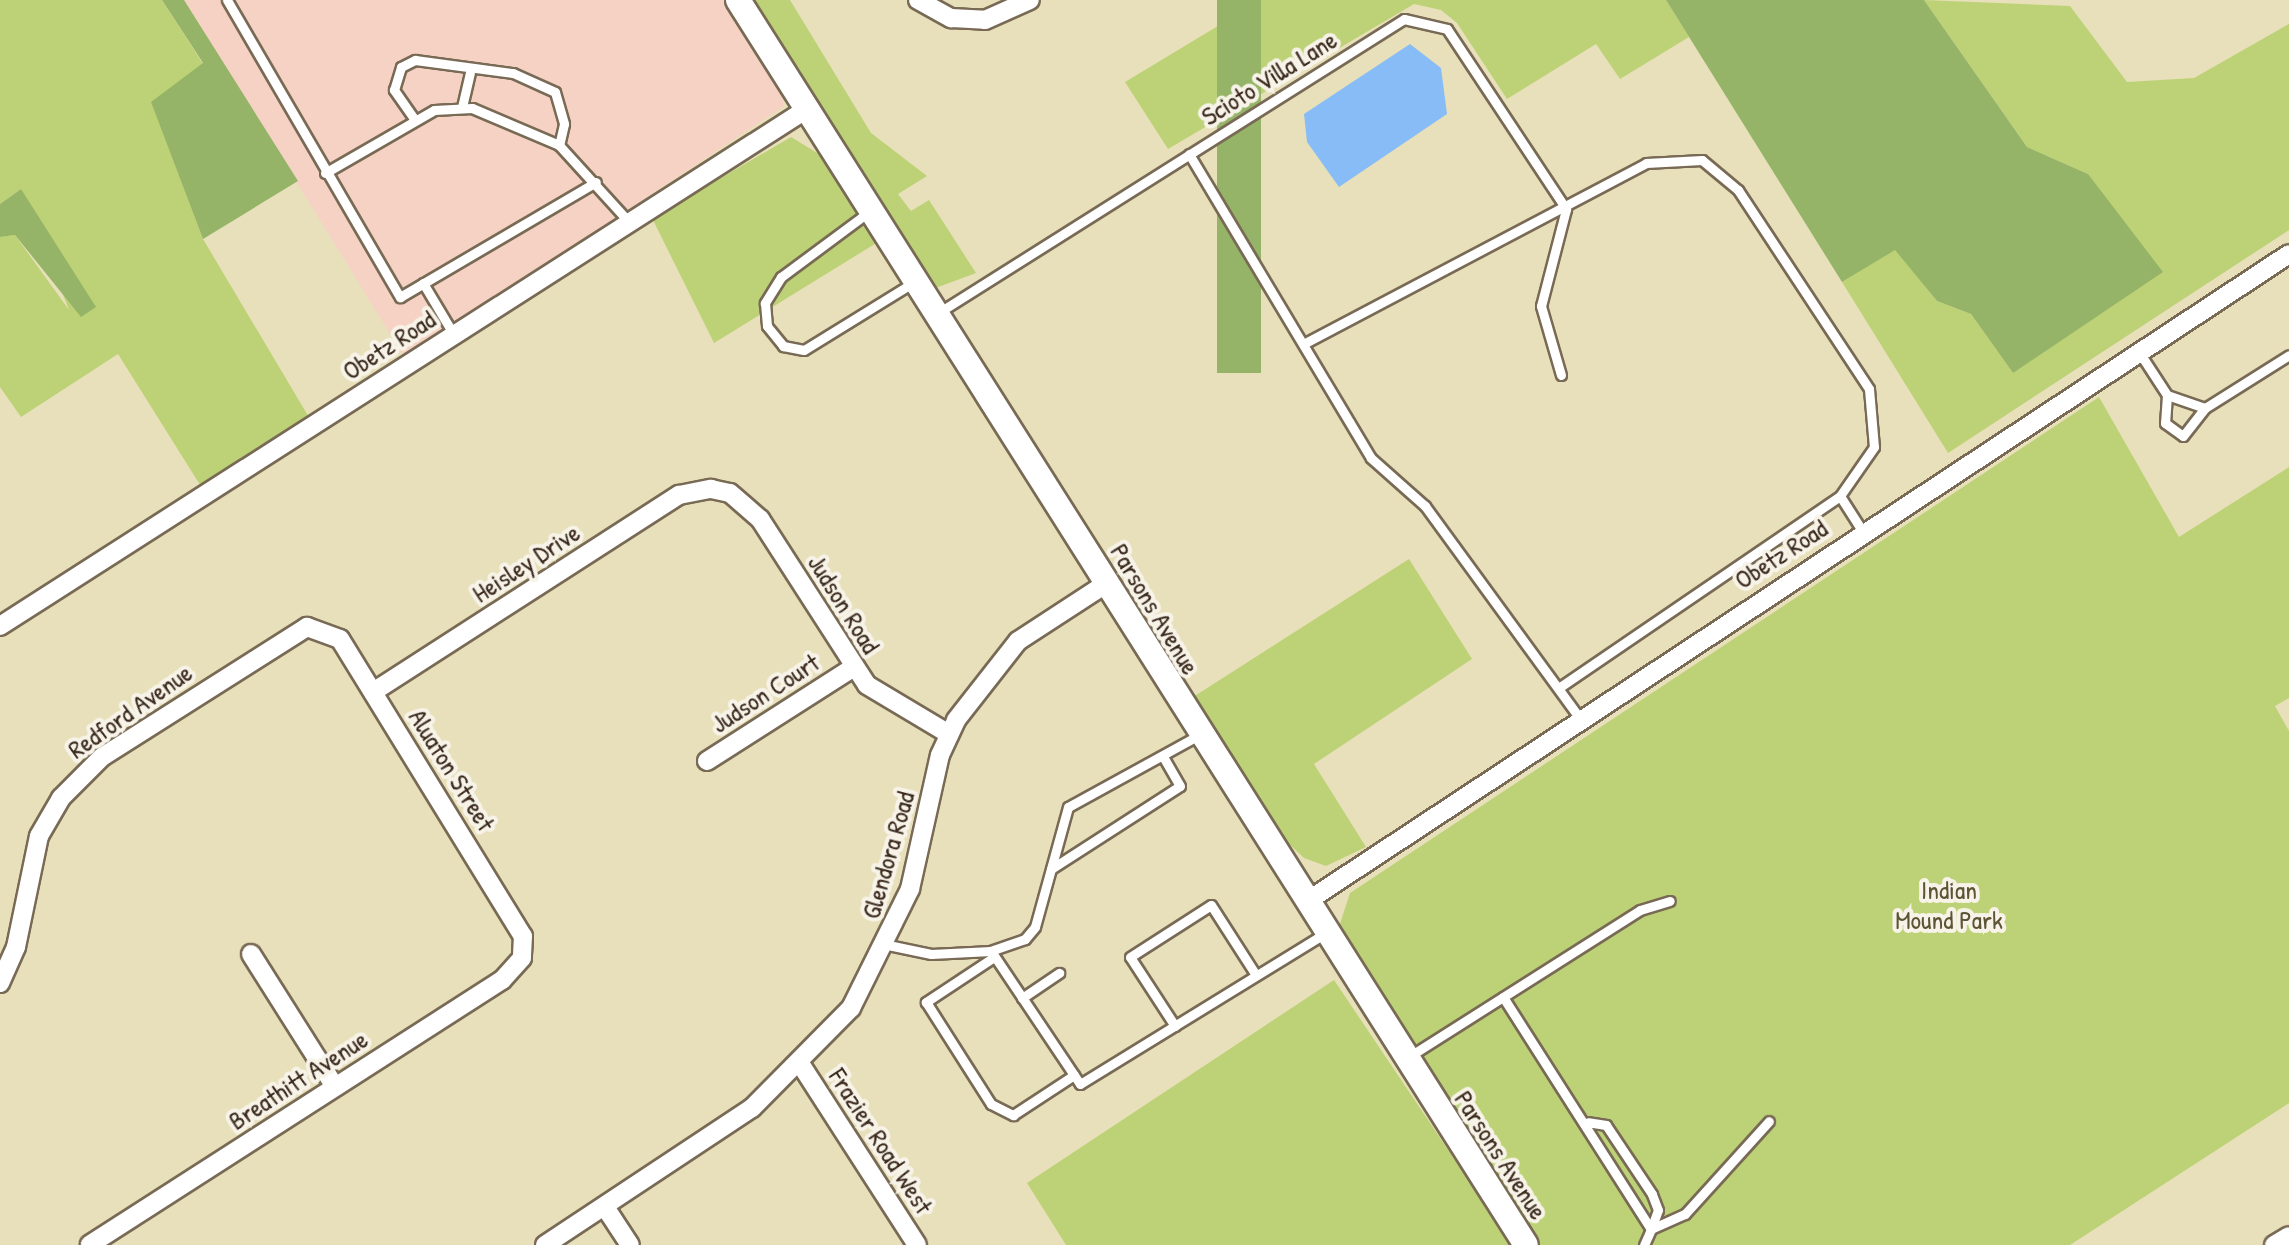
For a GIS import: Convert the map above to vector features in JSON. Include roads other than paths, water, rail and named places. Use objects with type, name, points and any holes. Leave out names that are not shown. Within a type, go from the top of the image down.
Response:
[{"type":"street","name":"Parsons Avenue","points":[[738,0],[938,313],[1404,1060],[1526,1245]]},
{"type":"street","points":[[918,0],[951,18],[985,20],[1030,0]]},
{"type":"street","name":"Obetz Road","points":[[0,626],[807,109]]},
{"type":"street","name":"Obetz Road","points":[[1306,902],[2289,254]]},
{"type":"street","name":"Judson Road","points":[[711,489],[730,493],[760,519],[851,669],[893,705],[949,734]]},
{"type":"street","name":"Heisley Drive","points":[[373,692],[679,495],[711,489]]},
{"type":"street","name":"Glendora Road","points":[[545,1245],[741,1116],[801,1065],[851,1008],[888,945],[910,889],[949,734],[1018,641],[1107,583]]},
{"type":"street","name":"Aluaton Street","points":[[321,628],[340,639],[520,930],[523,950]]},
{"type":"street","name":"Redford Avenue","points":[[0,983],[16,947],[39,836],[61,798],[102,757],[294,633],[321,628]]},
{"type":"street","name":"Judson Court","points":[[707,761],[851,669]]},
{"type":"street","name":"Breathitt Avenue","points":[[90,1245],[509,974],[523,950]]},
{"type":"street","points":[[251,954],[335,1087]]},
{"type":"street","name":"Frazier Road West","points":[[801,1065],[917,1245]]},
{"type":"street","points":[[605,1207],[630,1245]]},
{"type":"street","points":[[2274,1245],[2289,1236]]},
{"type":"lane","points":[[227,0],[400,297],[596,182]]},
{"type":"lane","name":"Scioto Villa Lane","points":[[938,313],[1404,19],[1426,21],[1447,29],[1566,209]]},
{"type":"lane","points":[[415,120],[394,90],[401,67],[425,59],[470,73],[541,80],[562,106],[559,145]]},
{"type":"lane","points":[[462,107],[470,73]]},
{"type":"lane","points":[[325,173],[415,120],[462,107],[512,119],[559,145],[596,182],[629,222]]},
{"type":"lane","points":[[1189,154],[1307,342],[1371,458],[1425,506],[1560,687],[1581,720]]},
{"type":"lane","points":[[1307,342],[1513,229],[1566,209],[1646,163],[1675,156],[1702,160],[1738,190],[1875,402],[1874,447],[1840,496],[1560,687]]},
{"type":"lane","points":[[1561,375],[1541,306],[1566,209]]},
{"type":"lane","points":[[871,210],[781,277],[765,303],[767,326],[783,346],[804,350],[916,280]]},
{"type":"lane","points":[[423,283],[454,335]]},
{"type":"lane","points":[[2139,352],[2167,395],[2171,433],[2193,431],[2205,408],[2289,355]]},
{"type":"lane","points":[[2167,395],[2205,408]]},
{"type":"lane","points":[[1840,496],[1863,532]]},
{"type":"lane","points":[[1074,1075],[1013,1115],[991,1104],[926,1002],[992,954],[1025,939],[1035,927],[1068,807],[1199,735]]},
{"type":"lane","points":[[1051,869],[1180,786],[1163,756]]},
{"type":"lane","points":[[1404,1060],[1640,910],[1670,901]]},
{"type":"lane","points":[[1175,1026],[1130,957],[1211,905],[1256,975]]},
{"type":"lane","points":[[992,954],[1080,1084],[1325,933]]},
{"type":"lane","points":[[888,945],[931,954],[992,954]]},
{"type":"lane","points":[[1022,998],[1059,973]]},
{"type":"lane","points":[[1503,997],[1588,1122],[1651,1229]]},
{"type":"lane","points":[[1651,1229],[1685,1214],[1769,1121]]},
{"type":"lane","points":[[1588,1122],[1606,1125],[1652,1194],[1658,1210],[1644,1245]]},
{"type":"water","points":[[1410,44],[1441,68],[1447,114],[1339,187],[1307,142],[1304,114]]},
{"type":"park label","name":"Indian Mound Park","points":[[1949,905]]}]
